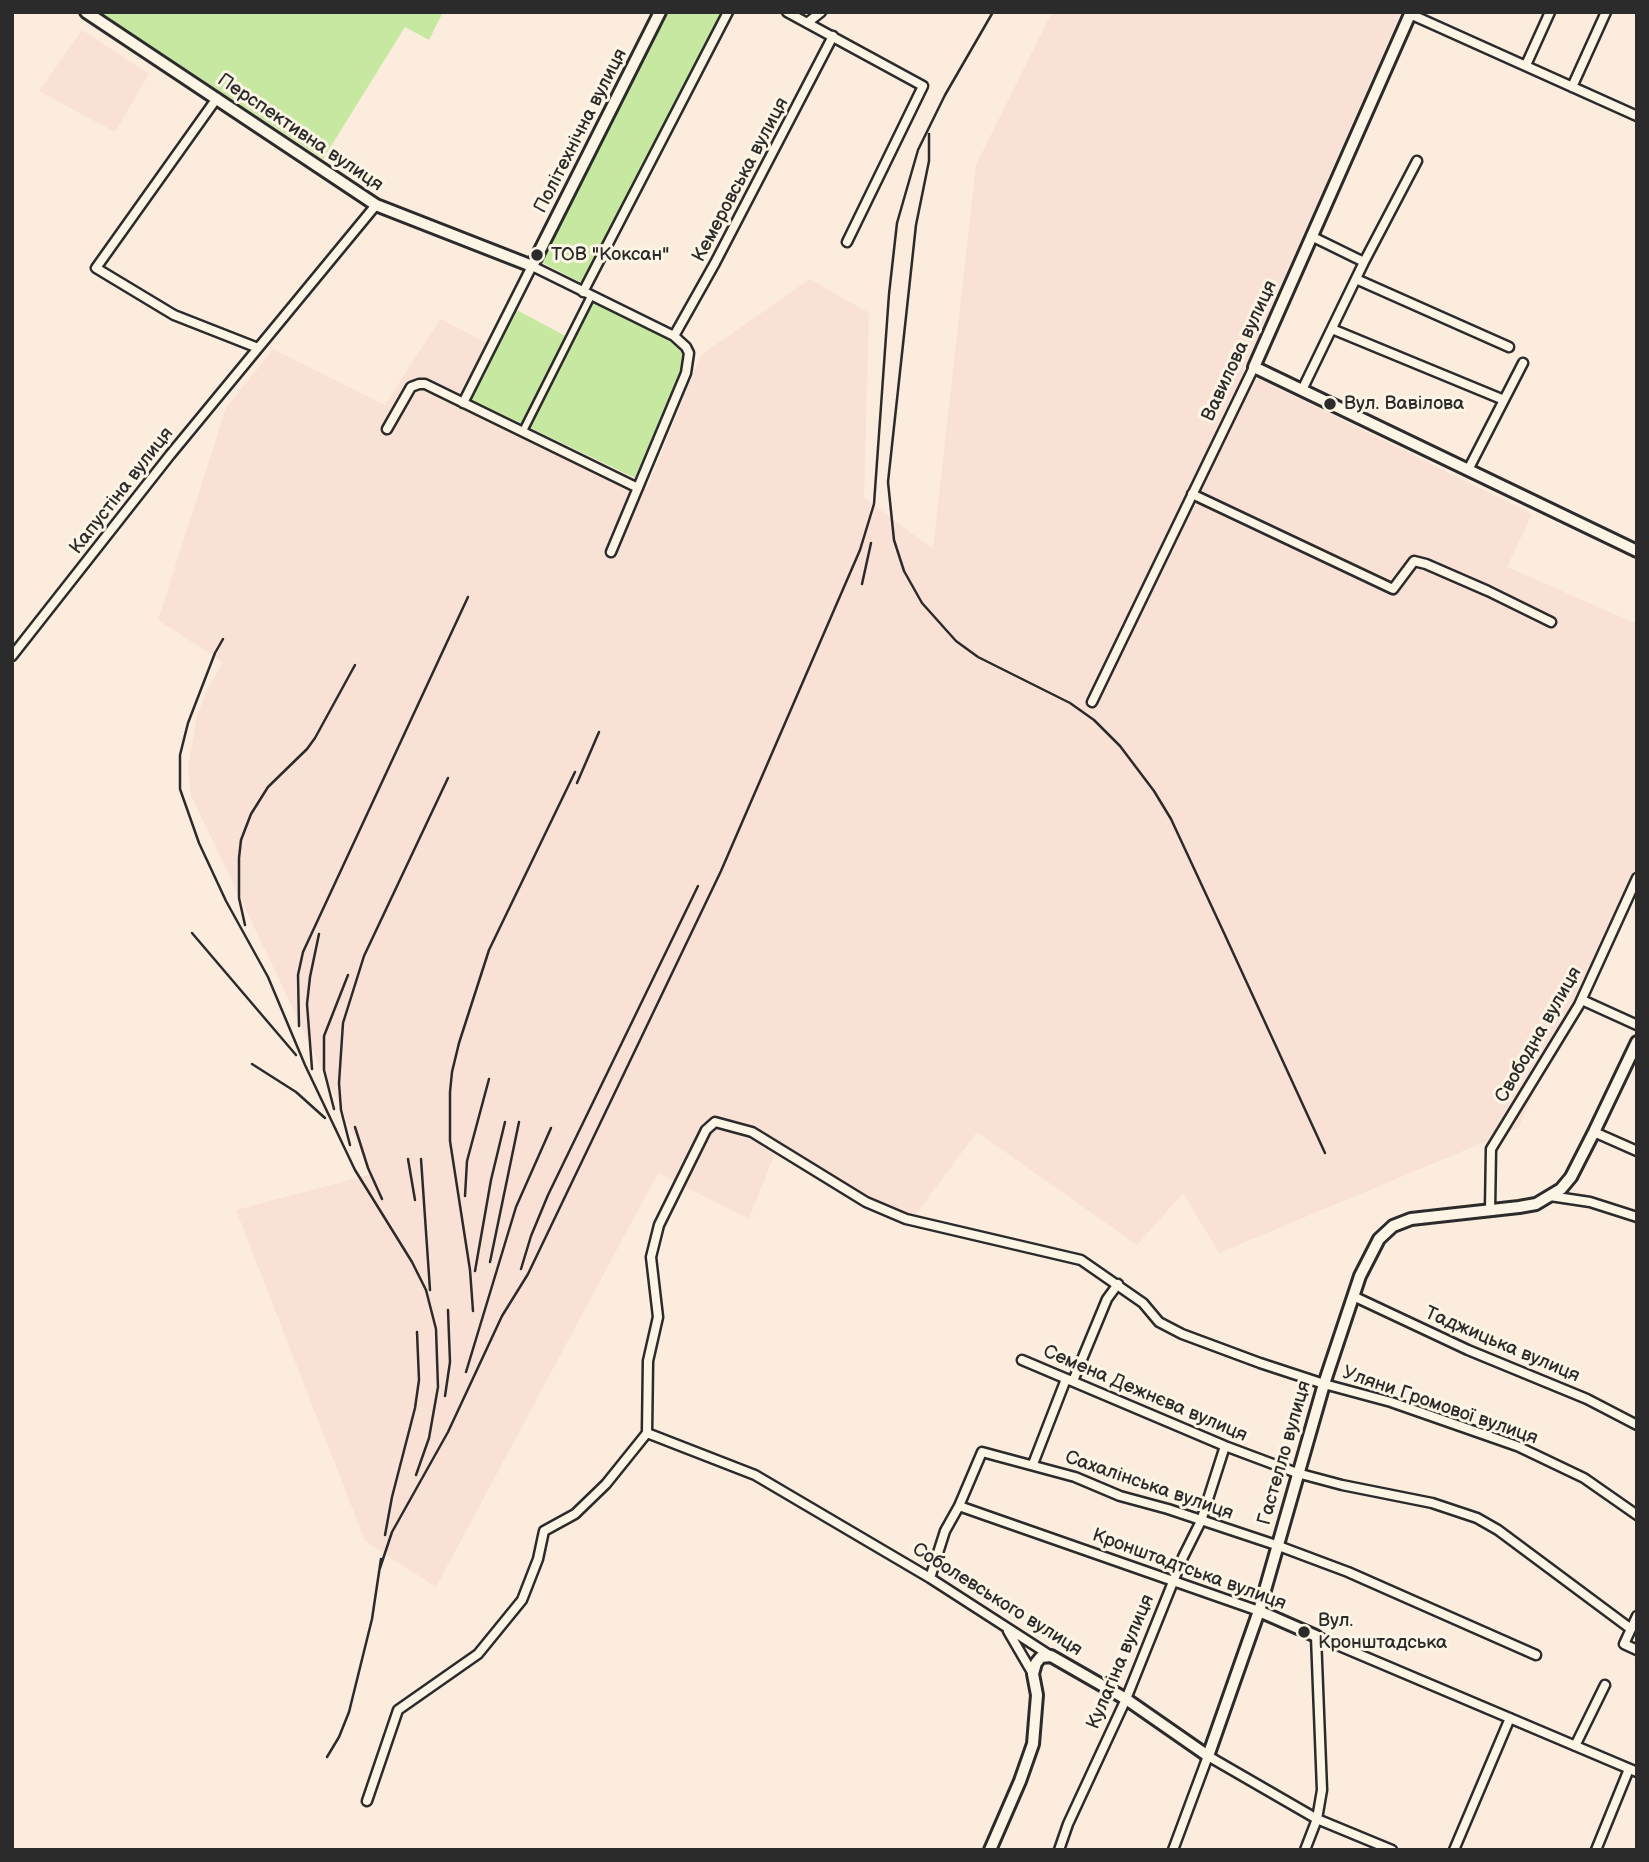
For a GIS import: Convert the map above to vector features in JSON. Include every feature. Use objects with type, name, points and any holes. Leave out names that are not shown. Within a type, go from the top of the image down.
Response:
[{"type":"street","name":"Перспективна вулиця","points":[[86,12],[376,205],[532,266],[674,337]]},
{"type":"street","name":"Політехнічна вулиця","points":[[532,266],[660,12]]},
{"type":"street","points":[[523,431],[587,294],[728,12]]},
{"type":"street","points":[[788,12],[923,86],[846,242]]},
{"type":"street","points":[[807,23],[821,12]]},
{"type":"street","points":[[1525,65],[1550,12]]},
{"type":"street","points":[[1572,87],[1606,12]]},
{"type":"street","points":[[1410,13],[1637,116]]},
{"type":"street","name":"Вавилова вулиця","points":[[1093,702],[1254,367],[1410,13]]},
{"type":"street","name":"Кемеровська вулиця","points":[[674,337],[833,36]]},
{"type":"street","points":[[217,98],[96,268],[174,315],[258,348]]},
{"type":"street","points":[[1302,390],[1417,161]]},
{"type":"street","name":"Капустіна вулиця","points":[[12,656],[170,455],[376,205]]},
{"type":"street","points":[[1311,236],[1364,262]]},
{"type":"street","points":[[463,402],[532,266]]},
{"type":"street","points":[[1356,279],[1509,348]]},
{"type":"street","points":[[1332,329],[1504,400]]},
{"type":"street","points":[[611,552],[686,373],[689,353],[674,337]]},
{"type":"street","points":[[1468,470],[1523,363]]},
{"type":"street","points":[[1254,367],[1637,551]]},
{"type":"street","points":[[387,429],[415,385],[425,384],[638,488]]},
{"type":"street","points":[[1192,494],[1393,589],[1414,561],[1488,591],[1551,622]]},
{"type":"street","name":"Свободна вулиця","points":[[1490,1210],[1491,1149],[1581,1000],[1633,899],[1637,878]]},
{"type":"street","points":[[1581,1000],[1637,1025]]},
{"type":"street","points":[[1550,1196],[1561,1189],[1571,1177],[1637,1042]]},
{"type":"street","name":"Уляни Громової вулиця","points":[[647,1433],[648,1361],[658,1317],[651,1257],[659,1225],[706,1130],[715,1122],[752,1132],[866,1202],[906,1219],[1081,1260],[1143,1303],[1158,1322],[1182,1334],[1324,1384],[1391,1402],[1517,1446],[1584,1478],[1637,1515]]},
{"type":"street","points":[[1594,1132],[1637,1151]]},
{"type":"street","points":[[1550,1196],[1590,1202],[1637,1217]]},
{"type":"street","name":"Гастелло вулиця","points":[[1173,1850],[1259,1611],[1324,1384],[1368,1257],[1379,1239],[1393,1226],[1411,1219],[1536,1204],[1550,1196]]},
{"type":"street","points":[[1033,1464],[1107,1299],[1118,1284]]},
{"type":"street","name":"Таджицька вулиця","points":[[1353,1296],[1468,1350],[1544,1379],[1637,1425]]},
{"type":"street","name":"Семена Дежнєва вулиця","points":[[1022,1360],[1225,1446],[1297,1473],[1342,1486],[1432,1503],[1477,1518],[1498,1530],[1631,1629]]},
{"type":"street","points":[[367,1801],[398,1710],[478,1654],[522,1600],[538,1559],[544,1531],[575,1514],[606,1484],[647,1433]]},
{"type":"street","name":"Соболевського вулиця","points":[[647,1433],[755,1475],[930,1578],[1007,1629],[1126,1699],[1208,1756],[1317,1819],[1391,1850]]},
{"type":"street","name":"Кулагіна вулиця","points":[[1059,1850],[1201,1521],[1225,1446]]},
{"type":"street","name":"Сахалінська вулиця","points":[[959,1506],[982,1452],[1033,1464],[1075,1477],[1120,1496],[1276,1545],[1348,1572],[1536,1655]]},
{"type":"street","points":[[930,1578],[944,1531],[959,1506]]},
{"type":"street","name":"Кронштадтська вулиця","points":[[959,1506],[1259,1611],[1633,1770]]},
{"type":"street","points":[[1637,1616],[1624,1644],[1637,1650]]},
{"type":"street","points":[[990,1850],[1033,1744],[1037,1695],[1033,1674],[1007,1629]]},
{"type":"street","points":[[1305,1850],[1317,1819],[1322,1790],[1316,1636]]},
{"type":"street","points":[[1033,1674],[1041,1657],[1051,1656]]},
{"type":"street","points":[[1575,1746],[1605,1685]]},
{"type":"street","points":[[1454,1850],[1510,1718]]},
{"type":"street","points":[[1596,1850],[1633,1770]]},
{"type":"shaded area","points":[[1052,12],[1401,12],[1243,371],[1532,514],[1507,567],[1637,624],[1637,876],[1518,1128],[1219,1253],[1183,1193],[1137,1245],[977,1132],[913,1218],[906,1219],[777,1148],[749,1219],[658,1173],[436,1587],[365,1541],[236,1210],[372,1174],[191,795],[188,768],[197,716],[207,690],[223,662],[158,620],[226,408],[273,349],[385,405],[440,319],[497,348],[470,399],[648,486],[701,355],[810,279],[869,313],[864,498],[933,549],[976,165]]},
{"type":"shaded area","points":[[82,30],[149,74],[115,132],[39,91]]},
{"type":"green space","points":[[100,12],[443,12],[429,40],[405,27],[323,159]]},
{"type":"green space","points":[[667,12],[723,12],[582,283],[539,261]]},
{"type":"green space","points":[[593,302],[672,342],[682,353],[681,369],[635,478],[470,399],[515,309],[573,340]]},
{"type":"tram line","points":[[851,12],[876,12]]},
{"type":"railway","points":[[380,1568],[392,1532],[448,1432],[502,1316],[528,1274],[721,871],[860,550],[874,504],[889,294],[897,223],[918,150],[945,95],[993,12]]},
{"type":"railway","points":[[929,134],[929,161],[916,225],[888,482],[894,540],[904,571],[922,603],[956,641],[978,657],[1070,703],[1094,720],[1120,746],[1154,791],[1171,819],[1325,1153]]},
{"type":"railway","points":[[862,584],[871,543]]},
{"type":"railway","points":[[299,1026],[298,975],[303,952],[468,597]]},
{"type":"railway","points":[[223,639],[188,723],[180,755],[180,789],[199,843],[226,901],[268,977],[305,1065],[355,1170],[412,1262],[426,1290],[436,1329],[438,1387],[429,1438],[416,1475]]},
{"type":"railway","points":[[245,925],[239,898],[239,858],[241,840],[251,814],[268,787],[315,738],[355,665]]},
{"type":"railway","points":[[577,783],[599,732]]},
{"type":"railway","points":[[473,1311],[470,1270],[450,1141],[452,1072],[489,950],[575,772]]},
{"type":"railway","points":[[350,1145],[341,1110],[339,1083],[343,1023],[364,956],[448,778]]},
{"type":"railway","points":[[521,1269],[548,1195],[698,886]]},
{"type":"railway","points":[[192,933],[296,1055]]},
{"type":"railway","points":[[312,1069],[307,1004],[319,934]]},
{"type":"railway","points":[[334,1109],[324,1070],[324,1036],[348,975]]},
{"type":"railway","points":[[252,1064],[296,1092],[325,1118]]},
{"type":"railway","points":[[465,1196],[467,1161],[489,1079]]},
{"type":"railway","points":[[475,1271],[491,1180],[505,1122]]},
{"type":"railway","points":[[490,1262],[519,1122]]},
{"type":"railway","points":[[355,1127],[368,1168],[382,1199]]},
{"type":"railway","points":[[466,1372],[516,1207],[551,1128]]},
{"type":"railway","points":[[408,1159],[415,1200]]},
{"type":"railway","points":[[421,1159],[430,1290]]},
{"type":"railway","points":[[445,1396],[450,1362],[448,1310]]},
{"type":"railway","points":[[385,1535],[415,1408],[419,1380],[417,1332]]},
{"type":"railway","points":[[327,1757],[349,1712],[372,1619],[381,1559]]},
{"type":"place","name":"ТОВ \"Коксан\"","points":[[537,255]]},
{"type":"place","name":"Вул. Вавілова","points":[[1330,404]]},
{"type":"place","name":"Вул. Кронштадська","points":[[1304,1632]]}]
